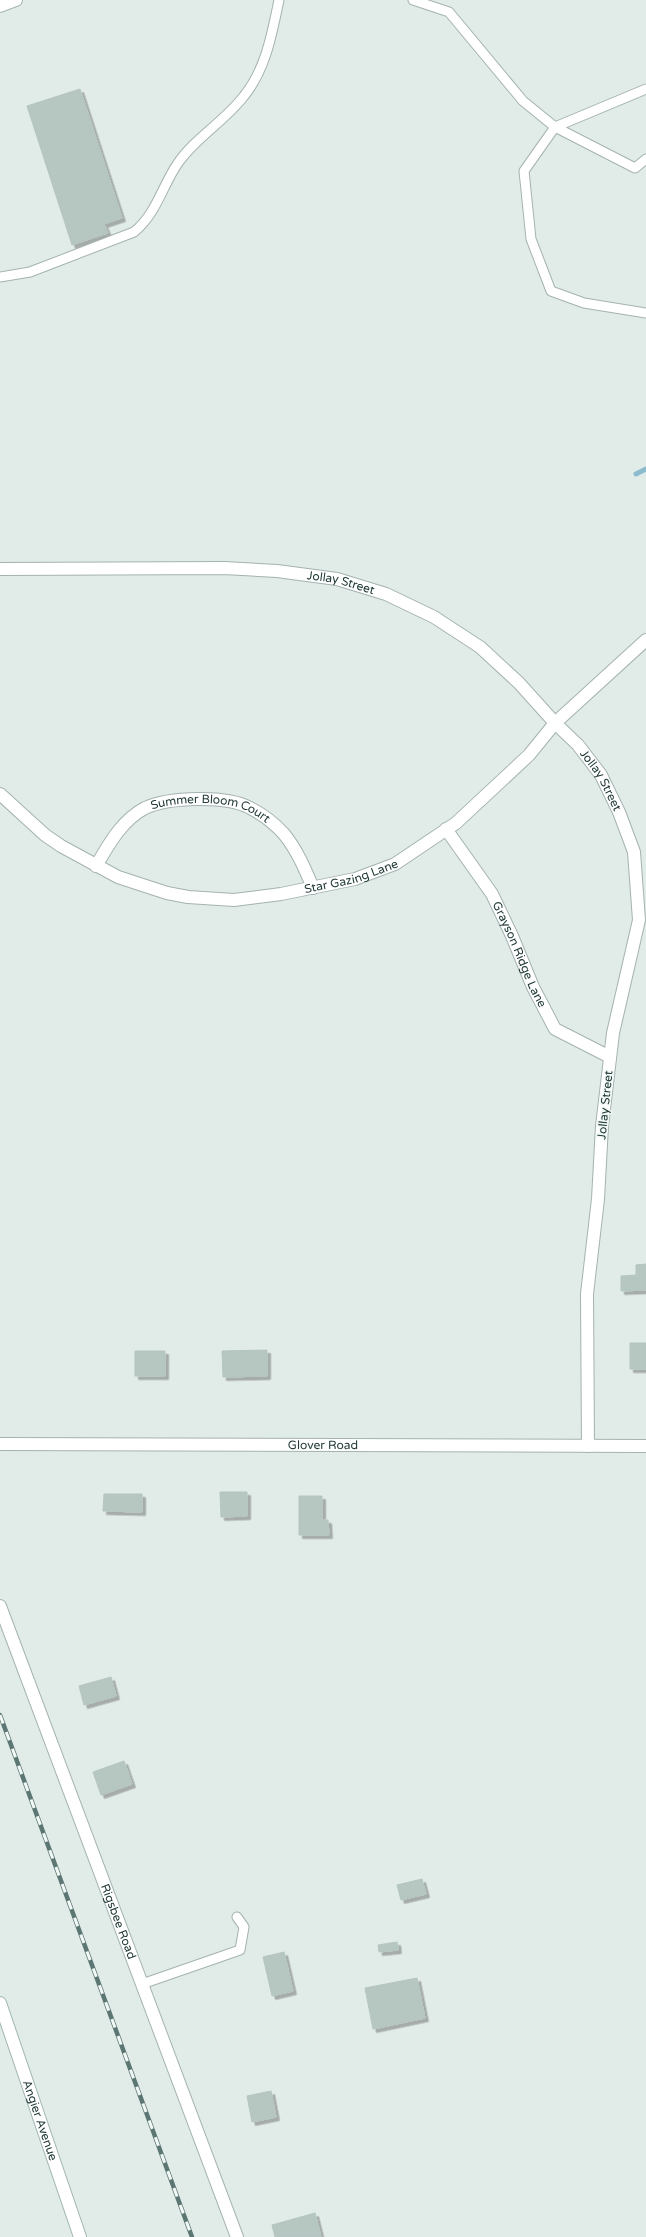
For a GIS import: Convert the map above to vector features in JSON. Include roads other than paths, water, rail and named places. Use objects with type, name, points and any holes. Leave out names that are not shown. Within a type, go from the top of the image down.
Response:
[{"type":"street","points":[[0,6],[16,0]]},
{"type":"street","name":"Jollay Street","points":[[0,568],[224,568],[277,571],[337,579],[386,594],[434,617],[480,647],[519,683],[555,724],[578,745],[601,775],[619,812],[634,852],[639,920],[613,1033],[602,1126],[598,1199],[587,1294],[588,1446]]},
{"type":"street","name":"Star Gazing Lane","points":[[0,794],[46,835],[96,866],[142,886],[188,897],[234,900],[259,898],[355,879],[395,864],[446,829],[480,801],[529,755],[555,724],[646,640]]},
{"type":"street","name":"Summer Bloom Court","points":[[96,866],[119,830],[130,819],[145,808],[163,802],[184,800],[228,801],[249,807],[283,833],[295,850],[313,888]]},
{"type":"street","name":"Grayson Ridge Lane","points":[[446,829],[492,894],[512,936],[533,987],[555,1029],[610,1057]]},
{"type":"street","name":"Glover Road","points":[[0,1444],[646,1446]]},
{"type":"street","name":"Rigsbee Road","points":[[0,1606],[237,2237]]},
{"type":"street","name":"Angier Avenue","points":[[0,2003],[80,2237]]},
{"type":"lane","points":[[0,277],[30,272],[134,232],[144,224],[152,213],[177,163],[194,143],[244,97],[258,75],[269,44],[279,0]]},
{"type":"lane","points":[[413,0],[449,12],[523,102],[555,127],[635,168],[646,159]]},
{"type":"lane","points":[[646,89],[555,127],[524,171],[531,239],[551,291],[584,304],[646,313]]},
{"type":"lane","points":[[142,1984],[240,1950],[244,1927],[237,1917]]},
{"type":"waterway","points":[[636,474],[646,469]]},
{"type":"railway","points":[[0,1715],[192,2237]]}]
